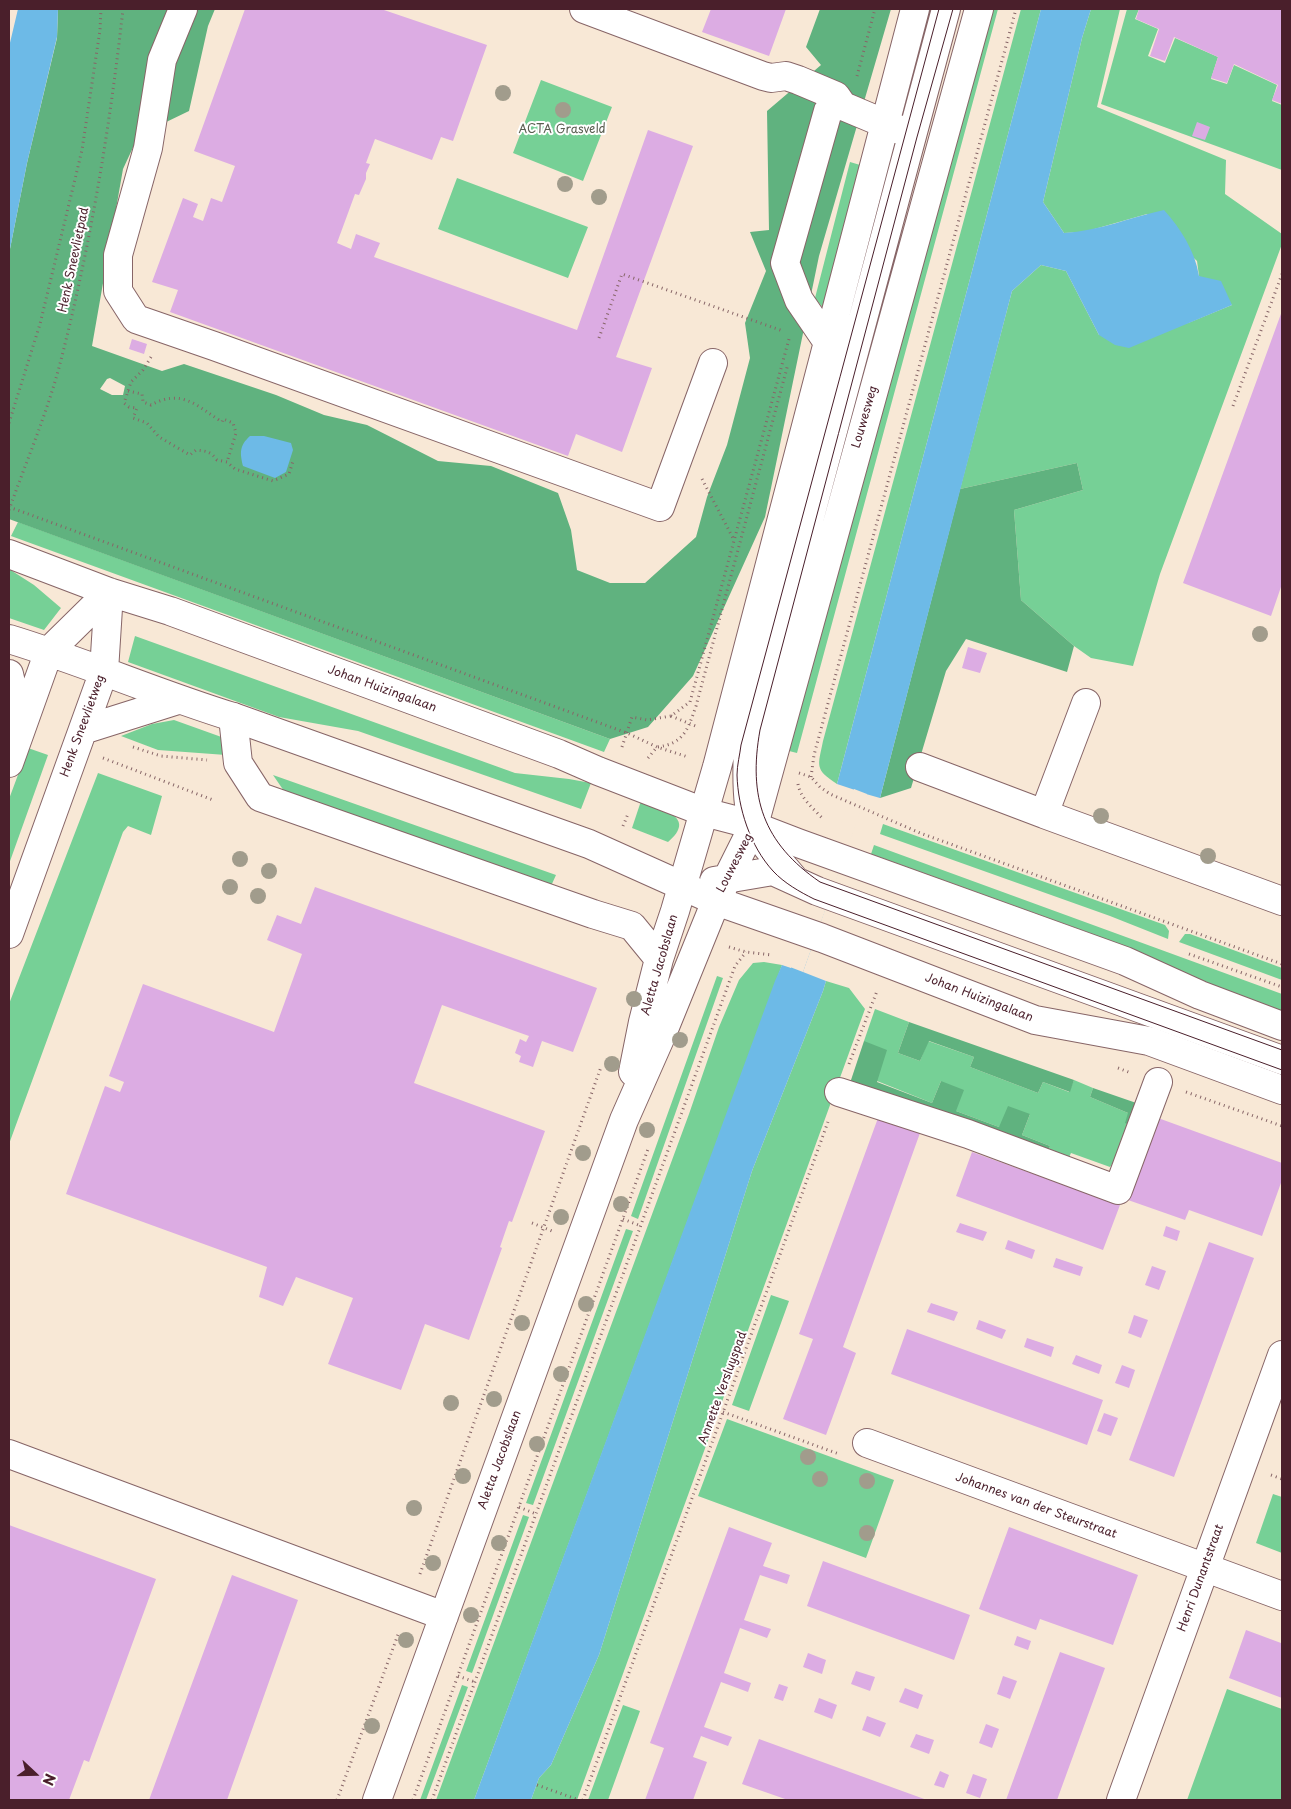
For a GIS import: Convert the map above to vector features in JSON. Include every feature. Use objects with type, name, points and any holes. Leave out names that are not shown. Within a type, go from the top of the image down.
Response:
[{"type":"street","points":[[183,9],[162,60],[148,148],[118,255],[118,291],[136,319],[660,507],[713,363]]},
{"type":"street","points":[[584,9],[771,78],[778,93],[884,123],[941,146]]},
{"type":"street","points":[[711,814],[827,342],[914,9]]},
{"type":"street","name":"Louwesweg","points":[[754,826],[748,797],[748,748],[946,9]]},
{"type":"street","name":"Louwesweg","points":[[721,890],[754,826],[781,722],[979,9]]},
{"type":"street","points":[[827,342],[799,300],[786,263],[840,109]]},
{"type":"street","name":"Johan Huizingalaan","points":[[9,554],[109,592],[170,611],[559,754],[711,814],[754,826],[1125,961],[1200,996],[1282,1026]]},
{"type":"street","points":[[9,763],[49,651],[109,592]]},
{"type":"street","name":"Henk Sneevlietweg","points":[[9,934],[104,671],[109,592]]},
{"type":"street","name":"Johan Huizingalaan","points":[[9,640],[49,651],[178,700],[588,844],[682,885],[721,890],[810,934],[1035,1020],[1148,1041],[1282,1090]]},
{"type":"street","points":[[9,674],[21,728]]},
{"type":"street","points":[[80,739],[178,700]]},
{"type":"street","points":[[1044,814],[1086,703]]},
{"type":"street","points":[[233,718],[238,762],[260,797],[632,926],[658,959]]},
{"type":"street","points":[[711,814],[748,748]]},
{"type":"street","points":[[920,767],[1282,901]]},
{"type":"street","name":"Aletta Jacobslaan","points":[[624,1120],[643,1022],[658,959],[670,928],[682,885],[711,814]]},
{"type":"street","points":[[754,826],[770,850],[794,879]]},
{"type":"street","points":[[721,890],[773,871],[824,893],[1282,1060]]},
{"type":"street","name":"Aletta Jacobslaan","points":[[378,1800],[624,1120],[662,1034],[721,890]]},
{"type":"street","points":[[839,1092],[968,1134],[1118,1190],[1158,1082]]},
{"type":"street","name":"Henri Dunantstraat","points":[[1121,1800],[1282,1355]]},
{"type":"street","name":"Johannes van der Steurstraat","points":[[867,1443],[1282,1596]]},
{"type":"street","points":[[9,1454],[444,1616]]},
{"type":"path","points":[[9,423],[40,324],[82,150],[100,30],[101,9]]},
{"type":"path","name":"Henk Sneevlietpad","points":[[9,508],[38,431],[59,367],[75,300],[98,190],[113,98],[123,9]]},
{"type":"path","points":[[840,109],[875,9]]},
{"type":"path","points":[[811,777],[814,755],[1016,9]]},
{"type":"path","points":[[599,338],[622,274],[790,334],[690,702],[671,716]]},
{"type":"path","points":[[1233,406],[1282,274]]},
{"type":"path","points":[[161,328],[150,359],[143,370],[131,382],[128,390],[124,403],[129,407],[136,408],[133,418],[147,423],[159,437],[190,455],[196,450],[207,451],[218,460],[227,462],[235,469],[274,481],[289,474],[293,461]]},
{"type":"path","points":[[657,747],[674,744],[687,732],[696,706],[791,356]]},
{"type":"path","points":[[128,390],[142,394],[143,402],[151,405],[159,400],[180,398],[200,406],[222,422],[223,419],[234,423],[236,433],[227,462]]},
{"type":"path","points":[[683,442],[734,541]]},
{"type":"path","points":[[9,508],[629,734]]},
{"type":"path","points":[[80,739],[213,800]]},
{"type":"path","points":[[772,759],[798,773],[811,777],[830,794],[920,834],[1282,964]]},
{"type":"path","points":[[804,798],[829,826]]},
{"type":"path","points":[[724,952],[736,943]]},
{"type":"path","points":[[432,1800],[735,966],[746,952]]},
{"type":"path","name":"Annette Versluyspad","points":[[583,1800],[880,983]]},
{"type":"path","points":[[337,1800],[603,1064]]},
{"type":"path","points":[[413,1800],[624,1220],[650,1143]]},
{"type":"path","points":[[617,1217],[641,1226]]},
{"type":"path","points":[[532,1224],[557,1233]]},
{"type":"path","points":[[723,1412],[846,1456],[852,1437],[867,1443]]},
{"type":"path","points":[[519,1507],[536,1514]]},
{"type":"path","points":[[458,1676],[475,1682]]},
{"type":"path","points":[[537,1786],[579,1800]]},
{"type":"green space","points":[[58,9],[215,9],[208,26],[189,111],[160,125],[136,141],[123,169],[92,346],[162,371],[184,364],[276,395],[324,415],[367,425],[438,461],[491,466],[558,493],[571,530],[577,570],[610,583],[645,583],[696,537],[707,497],[727,445],[750,358],[745,323],[766,271],[750,232],[769,230],[767,111],[821,65],[806,47],[820,9],[891,9],[819,256],[765,517],[693,676],[648,727],[610,739],[9,519],[9,254],[27,163],[57,38]],"holes":[[[110,378],[125,386],[123,395],[112,395],[100,389],[107,379]]]},
{"type":"green space","points":[[987,9],[998,9],[797,753],[785,750]]},
{"type":"green space","points":[[1021,9],[1041,9],[837,784],[824,774],[819,766],[823,741]]},
{"type":"green space","points":[[1091,9],[1120,9],[1097,107],[1226,160],[1225,194],[1282,234],[1282,244],[1160,574],[1133,666],[1091,658],[1074,646],[1021,600],[1014,510],[1083,490],[1077,463],[960,489],[1012,291],[1041,265],[1066,271],[1099,335],[1188,323],[1232,305],[1199,276],[1197,261],[1147,214],[1084,232],[1064,233],[1043,202],[1082,38]]},
{"type":"green space","points":[[1127,9],[1139,9],[1135,19],[1158,29],[1148,56],[1165,63],[1175,38],[1218,57],[1211,79],[1227,84],[1234,65],[1277,85],[1272,101],[1282,105],[1282,170],[1101,104]]},
{"type":"green space","name":"ACTA Grasveld","points":[[541,80],[612,107],[583,181],[513,153]]},
{"type":"green space","points":[[850,162],[867,167],[828,314],[815,298]]},
{"type":"green space","points":[[457,178],[588,227],[568,278],[438,229]]},
{"type":"green space","points":[[1077,463],[1083,490],[1014,510],[1021,600],[1074,646],[1067,672],[966,639],[946,671],[911,788],[880,798],[960,489]]},
{"type":"green space","points":[[18,522],[610,739],[604,752],[11,536]]},
{"type":"green space","points":[[9,569],[34,585],[61,608],[44,630],[9,618]]},
{"type":"green space","points":[[135,636],[515,773],[591,783],[581,809],[358,731],[279,717],[128,662]]},
{"type":"green space","points":[[174,720],[227,739],[226,755],[158,750],[121,736],[152,724]]},
{"type":"green space","points":[[28,748],[48,755],[9,864],[9,799]]},
{"type":"green space","points":[[98,773],[162,796],[151,835],[128,826],[123,832],[9,1144],[9,1004]]},
{"type":"green space","points":[[273,775],[556,875],[551,886],[284,791]]},
{"type":"green space","points":[[641,801],[666,811],[678,820],[679,826],[676,833],[668,842],[632,828]]},
{"type":"green space","points":[[883,824],[1165,925],[1169,931],[1168,939],[1110,916],[880,834]]},
{"type":"green space","points":[[874,845],[1282,994],[1282,1016],[1203,987],[1090,933],[871,854]]},
{"type":"green space","points":[[1185,934],[1190,934],[1282,968],[1282,980],[1179,942]]},
{"type":"green space","points":[[764,962],[782,965],[474,1800],[436,1800],[689,1114],[719,1027],[739,980],[753,963]]},
{"type":"green space","points":[[717,976],[723,978],[638,1219],[631,1216]]},
{"type":"green space","points":[[826,981],[849,988],[865,1009],[577,1800],[531,1800],[539,1778],[551,1765],[599,1655],[752,1171]]},
{"type":"green space","points":[[875,1009],[909,1022],[898,1053],[920,1061],[928,1041],[974,1057],[970,1067],[1038,1093],[1043,1082],[1069,1092],[1074,1080],[1093,1088],[1090,1097],[1128,1113],[1137,1128],[1110,1167],[1071,1153],[1066,1164],[1046,1157],[1050,1146],[1022,1135],[1030,1114],[999,1127],[956,1111],[941,1081],[932,1103],[877,1081],[864,1041]]},
{"type":"green space","points":[[909,1022],[1074,1080],[1070,1092],[1043,1082],[1038,1093],[970,1067],[974,1057],[929,1041],[920,1061],[898,1053]]},
{"type":"green space","points":[[864,1041],[887,1050],[877,1082],[932,1103],[941,1081],[964,1090],[956,1111],[999,1127],[1008,1106],[1030,1114],[1022,1135],[1050,1146],[1046,1157],[849,1086]]},
{"type":"green space","points":[[1093,1088],[1145,1106],[1137,1128],[1125,1123],[1128,1113],[1090,1097]]},
{"type":"green space","points":[[626,1229],[633,1231],[533,1505],[526,1503]]},
{"type":"green space","points":[[771,1295],[789,1301],[749,1411],[732,1405]]},
{"type":"green space","points":[[727,1419],[894,1480],[866,1558],[698,1496]]},
{"type":"green space","points":[[1273,1494],[1282,1497],[1282,1553],[1256,1543]]},
{"type":"green space","points":[[523,1515],[529,1517],[472,1673],[466,1671]]},
{"type":"green space","points":[[462,1685],[468,1687],[426,1800],[420,1800]]},
{"type":"green space","points":[[1227,1689],[1282,1709],[1282,1800],[1187,1800]]},
{"type":"green space","points":[[623,1705],[640,1711],[608,1800],[588,1800]]},
{"type":"water","points":[[18,9],[58,9],[57,37],[27,163],[9,254],[9,47]]},
{"type":"water","points":[[1041,9],[1091,9],[1082,38],[1043,202],[1064,233],[1102,227],[1164,210],[1186,241],[1194,258],[1199,276],[1221,281],[1232,305],[1129,348],[1115,345],[1099,335],[1066,271],[1041,265],[1012,291],[880,798],[866,794],[803,972],[826,981],[823,991],[752,1171],[599,1655],[551,1765],[539,1778],[531,1800],[474,1800],[775,981],[782,965],[791,968],[855,790],[837,784]]},
{"type":"water","points":[[250,436],[264,436],[291,443],[293,450],[286,472],[275,478],[243,466],[241,450]]},
{"type":"pier","points":[[854,789],[867,794],[803,972],[790,967]]},
{"type":"building","points":[[245,9],[381,9],[487,45],[453,141],[441,137],[432,160],[375,139],[366,163],[370,164],[366,173],[366,179],[359,195],[355,194],[337,243],[351,249],[356,234],[380,243],[374,257],[577,330],[648,130],[693,146],[616,357],[652,368],[622,452],[576,434],[568,456],[170,312],[178,290],[152,282],[183,198],[198,204],[193,217],[203,221],[211,198],[222,202],[235,166],[194,151]]},
{"type":"building","points":[[711,9],[786,9],[769,56],[702,32]]},
{"type":"building","points":[[1139,9],[1282,9],[1282,104],[1272,100],[1278,85],[1234,64],[1227,83],[1211,78],[1218,57],[1174,37],[1165,61],[1150,56],[1159,29],[1136,19]]},
{"type":"building","points":[[1197,122],[1210,127],[1205,140],[1192,136]]},
{"type":"building","points":[[1282,311],[1282,584],[1271,616],[1183,583]]},
{"type":"building","points":[[132,339],[147,344],[144,354],[129,349]]},
{"type":"building","points":[[968,647],[987,653],[980,673],[962,668]]},
{"type":"building","points":[[315,887],[597,988],[573,1052],[542,1041],[533,1067],[519,1062],[521,1056],[515,1053],[520,1039],[526,1042],[529,1036],[442,1005],[414,1083],[545,1131],[512,1222],[509,1221],[500,1247],[502,1248],[469,1340],[425,1324],[401,1390],[328,1364],[353,1298],[296,1277],[283,1306],[259,1297],[267,1267],[66,1194],[105,1086],[120,1092],[124,1082],[109,1076],[143,984],[274,1032],[302,954],[267,940],[277,915],[301,924]]},
{"type":"building","points":[[878,1118],[920,1133],[843,1347],[856,1353],[826,1435],[783,1419],[813,1339],[799,1334]]},
{"type":"building","points":[[1158,1118],[1282,1163],[1282,1180],[1262,1236],[1189,1210],[1185,1220],[1128,1200]]},
{"type":"building","points":[[972,1152],[1120,1205],[1103,1250],[956,1196]]},
{"type":"building","points":[[960,1223],[987,1232],[983,1241],[956,1232]]},
{"type":"building","points":[[1166,1226],[1180,1231],[1177,1241],[1163,1236]]},
{"type":"building","points":[[1008,1240],[1035,1250],[1032,1259],[1005,1249]]},
{"type":"building","points":[[1209,1242],[1254,1258],[1174,1477],[1129,1460]]},
{"type":"building","points":[[1056,1258],[1083,1267],[1080,1276],[1053,1267]]},
{"type":"building","points":[[1152,1266],[1166,1271],[1159,1290],[1145,1285]]},
{"type":"building","points":[[931,1303],[958,1312],[954,1321],[927,1312]]},
{"type":"building","points":[[1134,1315],[1148,1320],[1141,1338],[1128,1333]]},
{"type":"building","points":[[979,1320],[1006,1330],[1002,1339],[976,1329]]},
{"type":"building","points":[[907,1329],[1103,1400],[1087,1445],[891,1374]]},
{"type":"building","points":[[1027,1338],[1054,1347],[1051,1357],[1024,1347]]},
{"type":"building","points":[[1076,1355],[1102,1365],[1099,1374],[1072,1364]]},
{"type":"building","points":[[1122,1365],[1135,1370],[1129,1388],[1115,1383]]},
{"type":"building","points":[[1104,1413],[1118,1418],[1111,1436],[1097,1431]]},
{"type":"building","points":[[9,1525],[156,1579],[89,1762],[84,1760],[69,1800],[9,1800]]},
{"type":"building","points":[[729,1527],[772,1543],[763,1566],[790,1575],[787,1584],[760,1575],[744,1620],[771,1629],[767,1638],[740,1628],[724,1673],[751,1683],[748,1692],[721,1682],[704,1727],[732,1737],[728,1746],[701,1736],[693,1757],[707,1762],[693,1800],[645,1800],[664,1748],[650,1743]]},
{"type":"building","points":[[1009,1527],[1138,1575],[1113,1645],[1040,1619],[1036,1630],[979,1609]]},
{"type":"building","points":[[823,1561],[970,1615],[954,1660],[807,1606]]},
{"type":"building","points":[[232,1575],[298,1600],[227,1800],[149,1800]]},
{"type":"building","points":[[1246,1630],[1281,1643],[1282,1640],[1282,1698],[1229,1678]]},
{"type":"building","points":[[1017,1636],[1031,1641],[1028,1650],[1014,1645]]},
{"type":"building","points":[[1060,1652],[1105,1668],[1057,1800],[1006,1800]]},
{"type":"building","points":[[808,1653],[826,1660],[822,1674],[803,1667]]},
{"type":"building","points":[[856,1671],[875,1677],[870,1691],[851,1684]]},
{"type":"building","points":[[1003,1676],[1017,1681],[1010,1699],[997,1694]]},
{"type":"building","points":[[779,1684],[788,1687],[783,1701],[774,1698]]},
{"type":"building","points":[[905,1688],[923,1695],[918,1709],[899,1702]]},
{"type":"building","points":[[819,1698],[837,1705],[832,1719],[814,1712]]},
{"type":"building","points":[[867,1716],[886,1723],[880,1737],[862,1730]]},
{"type":"building","points":[[986,1724],[999,1729],[992,1748],[979,1743]]},
{"type":"building","points":[[916,1734],[934,1740],[929,1754],[910,1747]]},
{"type":"building","points":[[759,1739],[927,1800],[788,1800],[742,1784]]},
{"type":"building","points":[[940,1771],[949,1775],[944,1788],[934,1785]]},
{"type":"building","points":[[973,1774],[987,1779],[980,1798],[966,1793]]},
{"type":"tram line","points":[[939,9],[741,745],[737,771],[738,788],[747,826],[758,850],[773,871],[787,883],[814,899],[1282,1070]]},
{"type":"tram line","points":[[953,9],[917,137],[760,730],[756,777],[764,816],[773,834],[785,851],[820,882],[1282,1050]]}]
